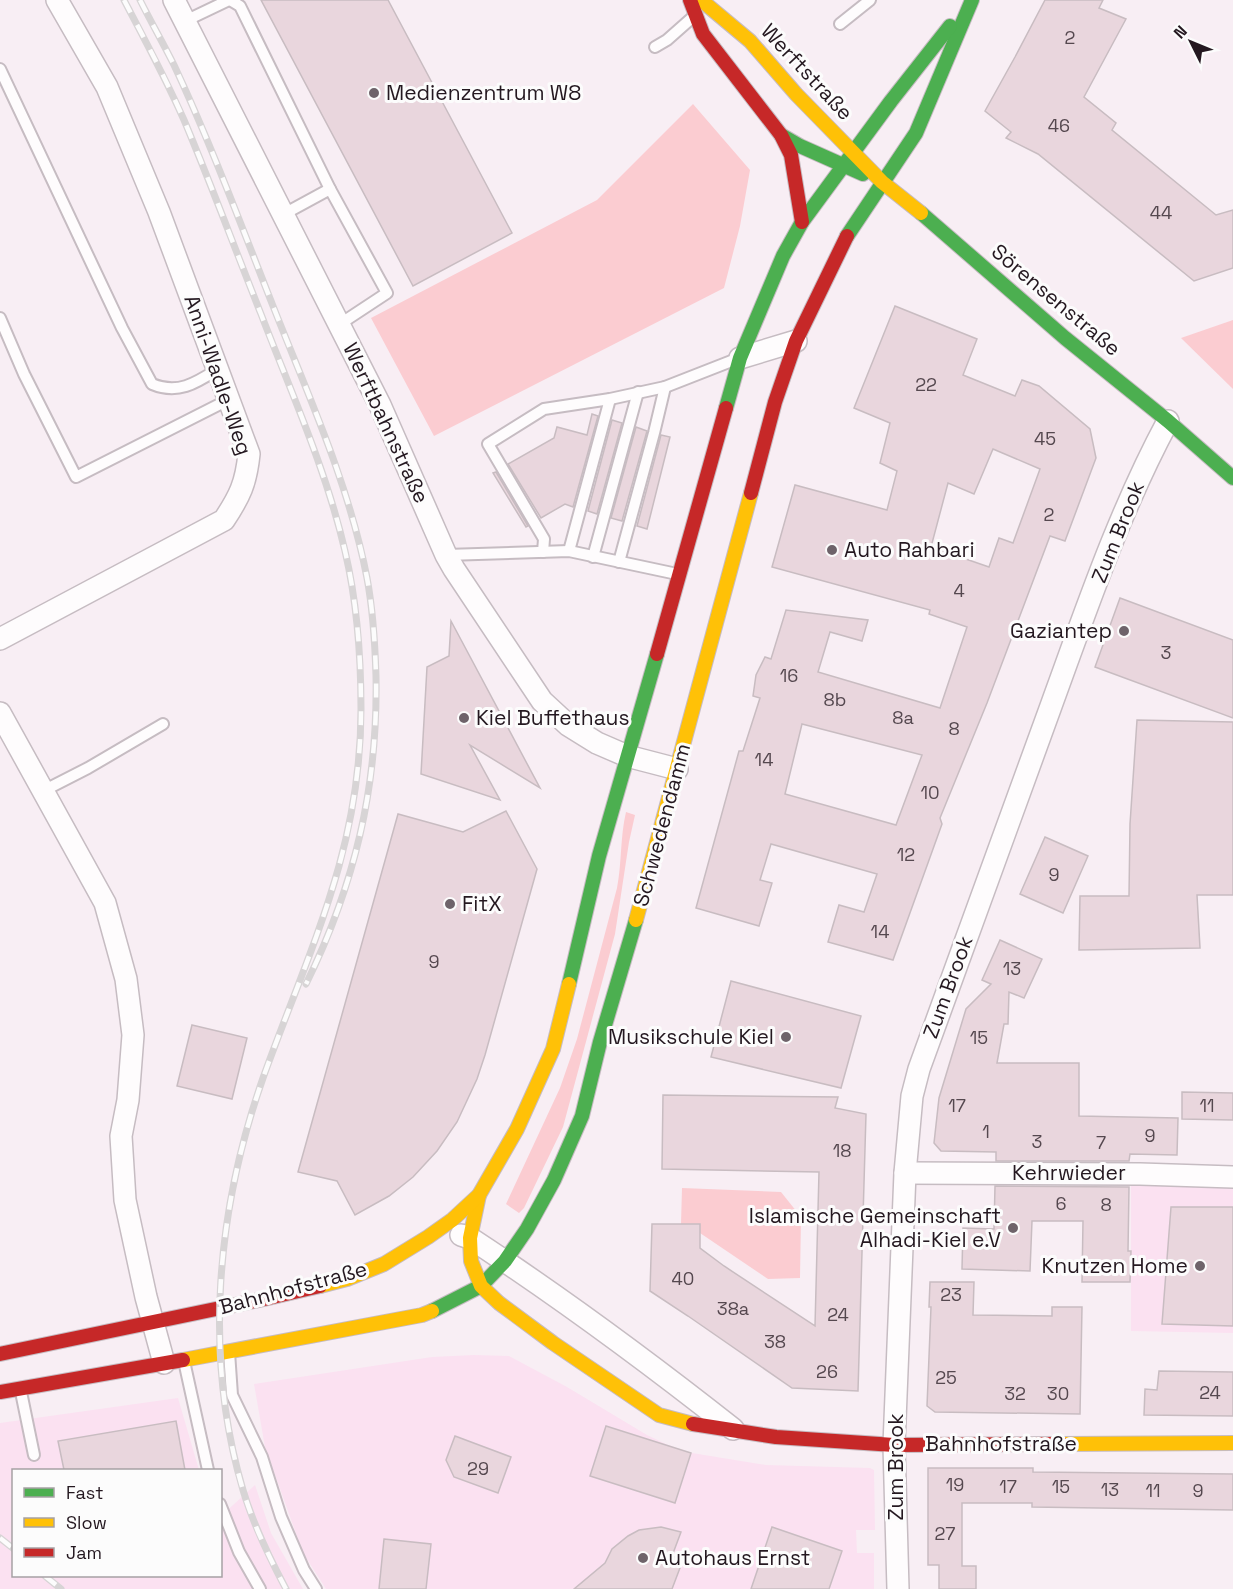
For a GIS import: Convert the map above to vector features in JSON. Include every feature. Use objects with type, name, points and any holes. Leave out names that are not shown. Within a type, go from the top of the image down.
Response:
[{"type":"main road","points":[[690,0],[703,34],[782,135],[791,155],[802,222]]},
{"type":"main road","name":"Werftstraße","points":[[701,0],[750,41],[796,94],[854,152]]},
{"type":"main road","points":[[0,1392],[422,1316],[481,1286],[471,1261],[470,1238],[479,1195],[517,1129],[553,1049],[599,856],[740,358],[783,255],[802,222],[887,106],[971,0]]},
{"type":"main road","name":"Schwedendamm","points":[[481,1286],[505,1262],[527,1229],[554,1180],[582,1116],[600,1042],[632,936],[775,402],[796,341],[845,238],[916,133],[971,0]]},
{"type":"main road","points":[[782,135],[800,146],[882,182]]},
{"type":"main road","name":"Sörensenstraße","points":[[854,152],[882,182],[1233,478]]},
{"type":"main road","points":[[438,1231],[479,1195]]},
{"type":"main road","name":"Bahnhofstraße","points":[[0,1354],[153,1323],[347,1279],[384,1264],[438,1231]]},
{"type":"main road","name":"Bahnhofstraße","points":[[481,1286],[499,1303],[553,1343],[659,1415],[699,1426],[776,1437],[894,1445],[1233,1443]]},
{"type":"street","name":"Anni-Wadle-Weg","points":[[0,639],[224,520],[239,497],[248,471],[249,454],[159,212],[107,87],[57,0]]},
{"type":"street","name":"Werftbahnstraße","points":[[174,0],[380,405],[454,569],[542,701],[568,725],[597,743],[627,756],[677,769]]},
{"type":"street","points":[[740,358],[796,341]]},
{"type":"street","name":"Zum Brook","points":[[898,1589],[894,1445],[905,1173],[912,1096],[919,1069],[1009,819],[1121,519],[1168,421]]},
{"type":"street","points":[[0,713],[105,903],[126,979],[134,1035],[128,1100],[121,1136],[125,1200],[153,1323],[174,1362]]},
{"type":"street","name":"Kehrwieder","points":[[905,1173],[1140,1174],[1233,1177]]},
{"type":"street","name":"Bahnhofstraße","points":[[438,1231],[454,1232],[470,1238],[683,1390],[733,1430]]},
{"type":"lane","points":[[185,21],[229,0],[240,6],[330,189],[387,293],[340,324]]},
{"type":"lane","points":[[840,24],[870,0]]},
{"type":"lane","points":[[655,47],[668,40],[696,15]]},
{"type":"lane","points":[[0,69],[122,328],[152,384],[164,389],[193,385],[218,369]]},
{"type":"lane","points":[[284,214],[330,189]]},
{"type":"lane","points":[[0,318],[24,374],[76,477],[228,400]]},
{"type":"lane","points":[[543,552],[544,539],[488,444],[544,409],[610,399],[665,387],[740,358]]},
{"type":"lane","points":[[619,562],[665,387]]},
{"type":"lane","points":[[593,557],[638,393]]},
{"type":"lane","points":[[569,551],[610,399]]},
{"type":"lane","points":[[446,555],[569,551],[680,574]]},
{"type":"lane","points":[[43,791],[88,768],[163,724]]},
{"type":"lane","points":[[229,1352],[232,1395],[262,1457],[281,1517],[304,1570],[316,1589]]},
{"type":"lane","points":[[174,1362],[208,1469]]},
{"type":"lane","points":[[20,1388],[34,1455]]},
{"type":"lane","points":[[222,1509],[239,1552],[260,1589]]},
{"type":"shaded area","points":[[693,104],[750,170],[740,226],[724,288],[434,436],[371,318],[597,200]]},
{"type":"shaded area","points":[[1233,320],[1233,389],[1181,338]]},
{"type":"shaded area","points":[[626,812],[635,815],[615,934],[563,1127],[524,1208],[519,1213],[506,1204],[560,1088],[577,1039],[617,888]]},
{"type":"shaded area","points":[[1131,1184],[1233,1184],[1233,1333],[1131,1331]]},
{"type":"shaded area","points":[[682,1188],[781,1192],[801,1217],[800,1278],[768,1279],[700,1233],[681,1224]]},
{"type":"shaded area","points":[[509,1356],[567,1387],[647,1435],[692,1453],[766,1465],[870,1468],[874,1470],[875,1530],[856,1530],[857,1553],[874,1553],[874,1589],[326,1589],[303,1553],[265,1447],[254,1384],[432,1357]]},
{"type":"shaded area","points":[[178,1398],[199,1469],[12,1469],[12,1577],[222,1577],[222,1515],[255,1485],[271,1533],[303,1589],[0,1589],[0,1423]]},
{"type":"building","name":"Medienzentrum W8","points":[[261,0],[388,0],[512,233],[413,286]]},
{"type":"building","points":[[1045,0],[1103,0],[1099,8],[1126,19],[1084,97],[1116,123],[1112,130],[1216,215],[1233,210],[1233,268],[1194,281],[1038,154],[1006,138],[1011,132],[985,111]]},
{"type":"building","points":[[895,306],[977,339],[963,375],[1015,396],[1022,380],[1039,386],[1090,429],[1096,458],[1065,541],[1050,536],[987,703],[940,818],[942,824],[893,960],[828,942],[839,905],[864,912],[877,874],[771,844],[760,880],[772,883],[759,926],[696,908],[739,751],[743,751],[760,698],[753,696],[756,675],[765,657],[771,659],[786,610],[868,620],[862,641],[830,632],[818,672],[940,708],[967,627],[929,614],[930,610],[772,567],[795,485],[887,510],[897,471],[880,463],[890,423],[854,408]],"holes":[[[993,449],[1040,469],[1013,543],[999,538],[989,567],[931,547],[948,483],[974,494]],[[802,724],[922,755],[896,825],[785,794]]]},
{"type":"building","points":[[592,414],[598,416],[573,507],[565,504],[541,518],[508,464],[554,438],[557,427],[587,435]]},
{"type":"building","points":[[612,420],[622,423],[597,514],[588,511]]},
{"type":"building","points":[[636,427],[647,431],[622,521],[611,518]]},
{"type":"building","points":[[661,435],[670,437],[647,529],[637,526]]},
{"type":"building","points":[[496,472],[528,526],[526,527],[493,473]]},
{"type":"building","points":[[1120,598],[1233,640],[1233,718],[1095,667]]},
{"type":"building","name":"Kiel Buffethaus","points":[[451,621],[540,788],[470,745],[500,800],[421,774],[427,667],[449,656]]},
{"type":"building","points":[[1137,720],[1233,722],[1233,895],[1197,895],[1200,948],[1079,950],[1080,896],[1129,896],[1130,824]]},
{"type":"building","points":[[506,811],[537,869],[477,1079],[457,1122],[437,1151],[413,1177],[389,1196],[355,1215],[337,1181],[298,1172],[398,814],[463,832]]},
{"type":"building","points":[[1045,837],[1088,856],[1063,913],[1020,894]]},
{"type":"building","points":[[1000,940],[1042,959],[1024,998],[1009,992],[1008,1024],[1004,1024],[997,1063],[1079,1063],[1079,1116],[1178,1118],[1177,1155],[1130,1154],[1129,1161],[996,1161],[996,1152],[941,1151],[934,1143],[939,1098],[966,1009],[991,984],[982,980]]},
{"type":"building","name":"Musikschule Kiel","points":[[731,981],[861,1016],[841,1088],[711,1057]]},
{"type":"building","points":[[192,1025],[247,1038],[232,1099],[177,1086]]},
{"type":"building","points":[[1182,1092],[1233,1093],[1233,1120],[1182,1119]]},
{"type":"building","points":[[663,1095],[838,1097],[835,1108],[866,1114],[858,1391],[792,1388],[650,1291],[652,1224],[700,1224],[700,1248],[815,1326],[819,1172],[662,1169]]},
{"type":"building","points":[[995,1186],[1129,1187],[1130,1282],[1082,1282],[1083,1221],[1032,1221],[1030,1271],[962,1269],[963,1228],[994,1229]]},
{"type":"building","name":"Knutzen Home","points":[[1171,1207],[1233,1207],[1233,1326],[1162,1324]]},
{"type":"building","points":[[930,1282],[974,1282],[973,1315],[1052,1316],[1052,1307],[1082,1307],[1080,1414],[935,1412],[927,1406]]},
{"type":"building","points":[[1159,1371],[1233,1372],[1233,1416],[1144,1415],[1145,1389],[1157,1390]]},
{"type":"building","points":[[176,1421],[185,1469],[64,1469],[58,1441]]},
{"type":"building","points":[[606,1426],[691,1453],[675,1503],[590,1476]]},
{"type":"building","points":[[455,1436],[511,1457],[498,1493],[454,1477],[446,1460]]},
{"type":"building","points":[[928,1468],[1033,1468],[1033,1472],[1233,1474],[1233,1510],[1032,1507],[1032,1503],[962,1503],[962,1566],[976,1566],[976,1589],[939,1589],[939,1565],[928,1565]]},
{"type":"building","name":"Autohaus Ernst","points":[[661,1527],[681,1532],[672,1556],[683,1560],[672,1589],[574,1589],[605,1563],[612,1549],[628,1536],[639,1530]]},
{"type":"building","points":[[772,1527],[842,1551],[829,1589],[751,1589]]},
{"type":"building","points":[[384,1539],[431,1544],[426,1589],[379,1589]]},
{"type":"railway","points":[[124,0],[184,120],[307,431],[328,490],[345,551],[358,629],[361,729],[358,768],[348,827],[339,866],[322,920],[263,1078],[247,1128],[226,1230],[221,1282],[220,1335],[223,1387],[230,1439],[252,1515],[286,1589]]},
{"type":"railway","points":[[140,0],[174,65],[201,125],[313,406],[350,508],[369,590],[376,676],[376,717],[368,796],[350,872],[338,909],[306,984]]},
{"type":"railway","points":[[0,1538],[12,1547]]},
{"type":"railway","points":[[46,1577],[61,1589]]},
{"type":"traffic: fast","points":[[847,236],[916,133],[972,0]]},
{"type":"traffic: fast","points":[[726,408],[740,358],[783,256],[802,222],[891,101],[950,26]]},
{"type":"traffic: fast","points":[[781,135],[863,174]]},
{"type":"traffic: fast","points":[[921,213],[1065,338],[1168,421],[1233,478]]},
{"type":"traffic: fast","points":[[569,984],[599,856],[657,654]]},
{"type":"traffic: fast","points":[[432,1311],[481,1286],[505,1261],[527,1229],[554,1180],[582,1116],[600,1042],[636,920]]},
{"type":"traffic: slow","points":[[701,0],[750,41],[796,94],[882,182],[921,213]]},
{"type":"traffic: slow","points":[[636,920],[751,493]]},
{"type":"traffic: slow","points":[[320,1286],[347,1279],[384,1264],[452,1220],[479,1195],[517,1129],[553,1049],[569,984]]},
{"type":"traffic: slow","points":[[479,1195],[470,1238],[471,1261],[481,1286],[499,1303],[553,1343],[659,1415],[693,1424]]},
{"type":"traffic: slow","points":[[183,1360],[422,1315],[432,1311]]},
{"type":"traffic: slow","points":[[1062,1444],[1233,1443]]},
{"type":"traffic: jam","points":[[690,0],[703,34],[781,135],[791,155],[802,222]]},
{"type":"traffic: jam","points":[[751,493],[775,402],[796,341],[847,236]]},
{"type":"traffic: jam","points":[[657,654],[726,408]]},
{"type":"traffic: jam","points":[[0,1354],[320,1286]]},
{"type":"traffic: jam","points":[[0,1392],[183,1360]]},
{"type":"traffic: jam","points":[[693,1424],[776,1437],[894,1445],[1062,1444]]},
{"type":"place","name":"Medienzentrum W8","points":[[374,93]]},
{"type":"place","name":"Auto Rahbari","points":[[832,550]]},
{"type":"place","name":"Gaziantep","points":[[1124,631]]},
{"type":"place","name":"Kiel Buffethaus","points":[[464,718]]},
{"type":"place","name":"FitX","points":[[450,904]]},
{"type":"place","name":"Musikschule Kiel","points":[[786,1037]]},
{"type":"place","name":"Islamische Gemeinschaft Alhadi-Kiel e.V","points":[[1013,1228]]},
{"type":"place","name":"Knutzen Home","points":[[1200,1266]]},
{"type":"place","name":"Autohaus Ernst","points":[[643,1558]]}]
